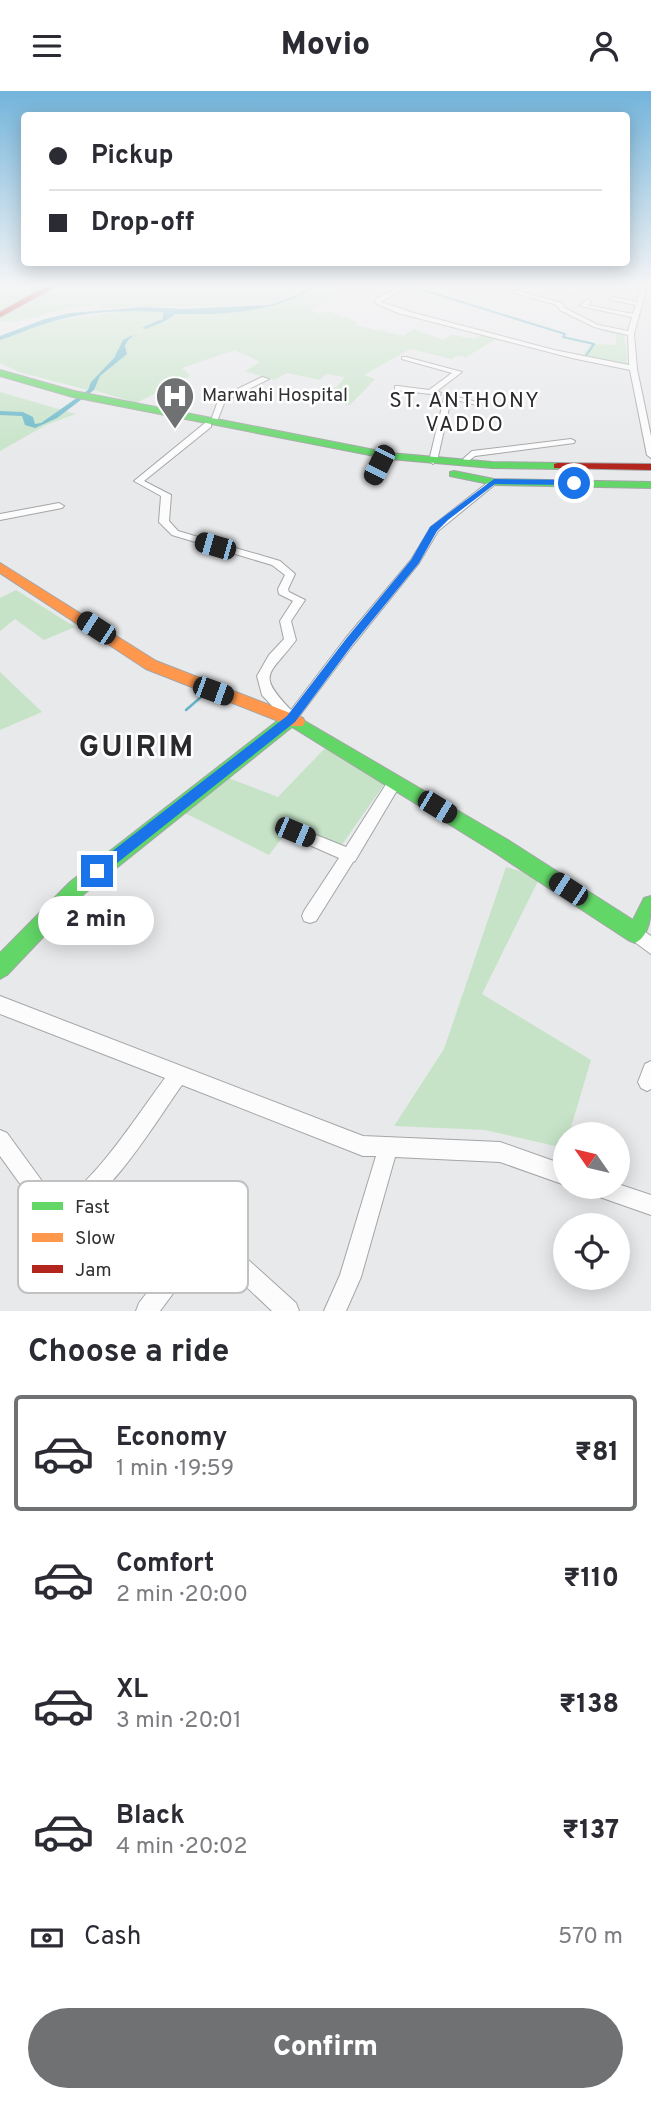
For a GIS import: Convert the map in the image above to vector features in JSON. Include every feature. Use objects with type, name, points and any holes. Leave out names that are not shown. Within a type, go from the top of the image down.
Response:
[{"type":"main road","points":[[0,366],[79,398],[180,425],[207,423]]},
{"type":"main road","points":[[0,373],[40,386],[376,457],[553,476],[643,471]]},
{"type":"main road","points":[[0,380],[33,390],[432,464],[494,482],[651,485]]},
{"type":"main road","points":[[0,386],[120,403]]},
{"type":"main road","points":[[432,464],[461,461],[651,462]]},
{"type":"main road","points":[[461,461],[643,471]]},
{"type":"main road","points":[[0,567],[151,665],[291,719],[501,846],[635,933],[642,925],[651,905]]},
{"type":"main road","points":[[0,968],[77,888],[291,719]]},
{"type":"street","points":[[521,343],[556,351],[576,359],[633,368]]},
{"type":"street","points":[[632,343],[633,368],[651,455]]},
{"type":"street","points":[[404,358],[458,372],[432,391]]},
{"type":"street","points":[[265,379],[222,400],[207,423],[138,481],[166,495],[164,522],[175,533],[276,563],[290,574],[283,589],[284,594],[300,600],[285,621],[290,640],[263,676],[266,692],[291,719],[415,561],[433,529],[494,482]]},
{"type":"street","points":[[398,388],[432,391],[477,403]]},
{"type":"street","points":[[432,464],[448,396]]},
{"type":"street","points":[[461,461],[472,454],[489,454],[508,448],[571,441]]},
{"type":"street","points":[[371,480],[379,465],[376,457]]},
{"type":"street","points":[[0,517],[59,506]]},
{"type":"street","points":[[310,916],[395,782]]},
{"type":"street","points":[[295,832],[350,856]]},
{"type":"street","points":[[635,933],[651,946]]},
{"type":"street","points":[[0,1005],[363,1146],[500,1152],[553,1171]]},
{"type":"street","points":[[97,1181],[179,1074]]},
{"type":"street","points":[[0,1140],[30,1181]]},
{"type":"street","points":[[335,1311],[350,1277],[388,1147]]},
{"type":"street","points":[[630,1198],[651,1205]]},
{"type":"street","points":[[248,1274],[288,1311]]},
{"type":"street","points":[[147,1311],[161,1293]]},
{"type":"green space","points":[[0,343],[122,343],[114,358],[91,382],[88,390],[19,372],[0,363]]},
{"type":"green space","points":[[489,343],[466,357],[458,355],[452,359],[410,349],[364,375],[375,379],[350,405],[316,399],[338,386],[345,377],[326,374],[320,380],[287,373],[274,380],[245,371],[260,362],[235,350],[182,368],[190,376],[136,403],[94,390],[100,376],[126,354],[126,345]]},
{"type":"green space","points":[[625,343],[627,365],[582,357],[591,344]]},
{"type":"green space","points":[[0,392],[76,414],[46,425],[0,451]]},
{"type":"green space","points":[[16,590],[75,627],[44,640],[15,619],[0,631],[0,598]]},
{"type":"green space","points":[[0,672],[42,712],[0,730]]},
{"type":"green space","points":[[327,746],[385,783],[341,846],[294,822],[269,855],[183,812],[226,777],[278,797]]},
{"type":"green space","points":[[506,867],[540,877],[482,994],[591,1060],[573,1122],[553,1122],[553,1145],[485,1130],[394,1126],[444,1049]]},
{"type":"water","points":[[122,343],[127,343],[127,354],[100,376],[94,390],[57,418],[35,428],[25,425],[22,416],[0,415],[0,411],[23,412],[33,417],[35,424],[41,423],[88,390],[91,382],[114,358]]},
{"type":"waterway","points":[[585,357],[594,344],[589,343]]},
{"type":"waterway","points":[[186,710],[208,691]]},
{"type":"traffic: fast","points":[[0,373],[73,394],[390,456],[492,465],[558,466]]},
{"type":"traffic: fast","points":[[454,474],[494,482],[651,485]]},
{"type":"traffic: fast","points":[[0,968],[77,888],[291,719]]},
{"type":"traffic: fast","points":[[297,722],[501,846],[635,933],[642,925],[651,905]]},
{"type":"traffic: slow","points":[[0,567],[151,665],[297,722]]},
{"type":"traffic: jam","points":[[558,466],[651,467]]},
{"type":"place","name":"Marwahi Hospital","points":[[175,430]]},
{"type":"district","name":"ST. ANTHONY VADDO","points":[[465,413]]},
{"type":"district","name":"GUIRIM","points":[[137,748]]},
{"type":"route","points":[[97,871],[291,719],[415,561],[433,529],[445,518],[494,482],[574,483]]}]
